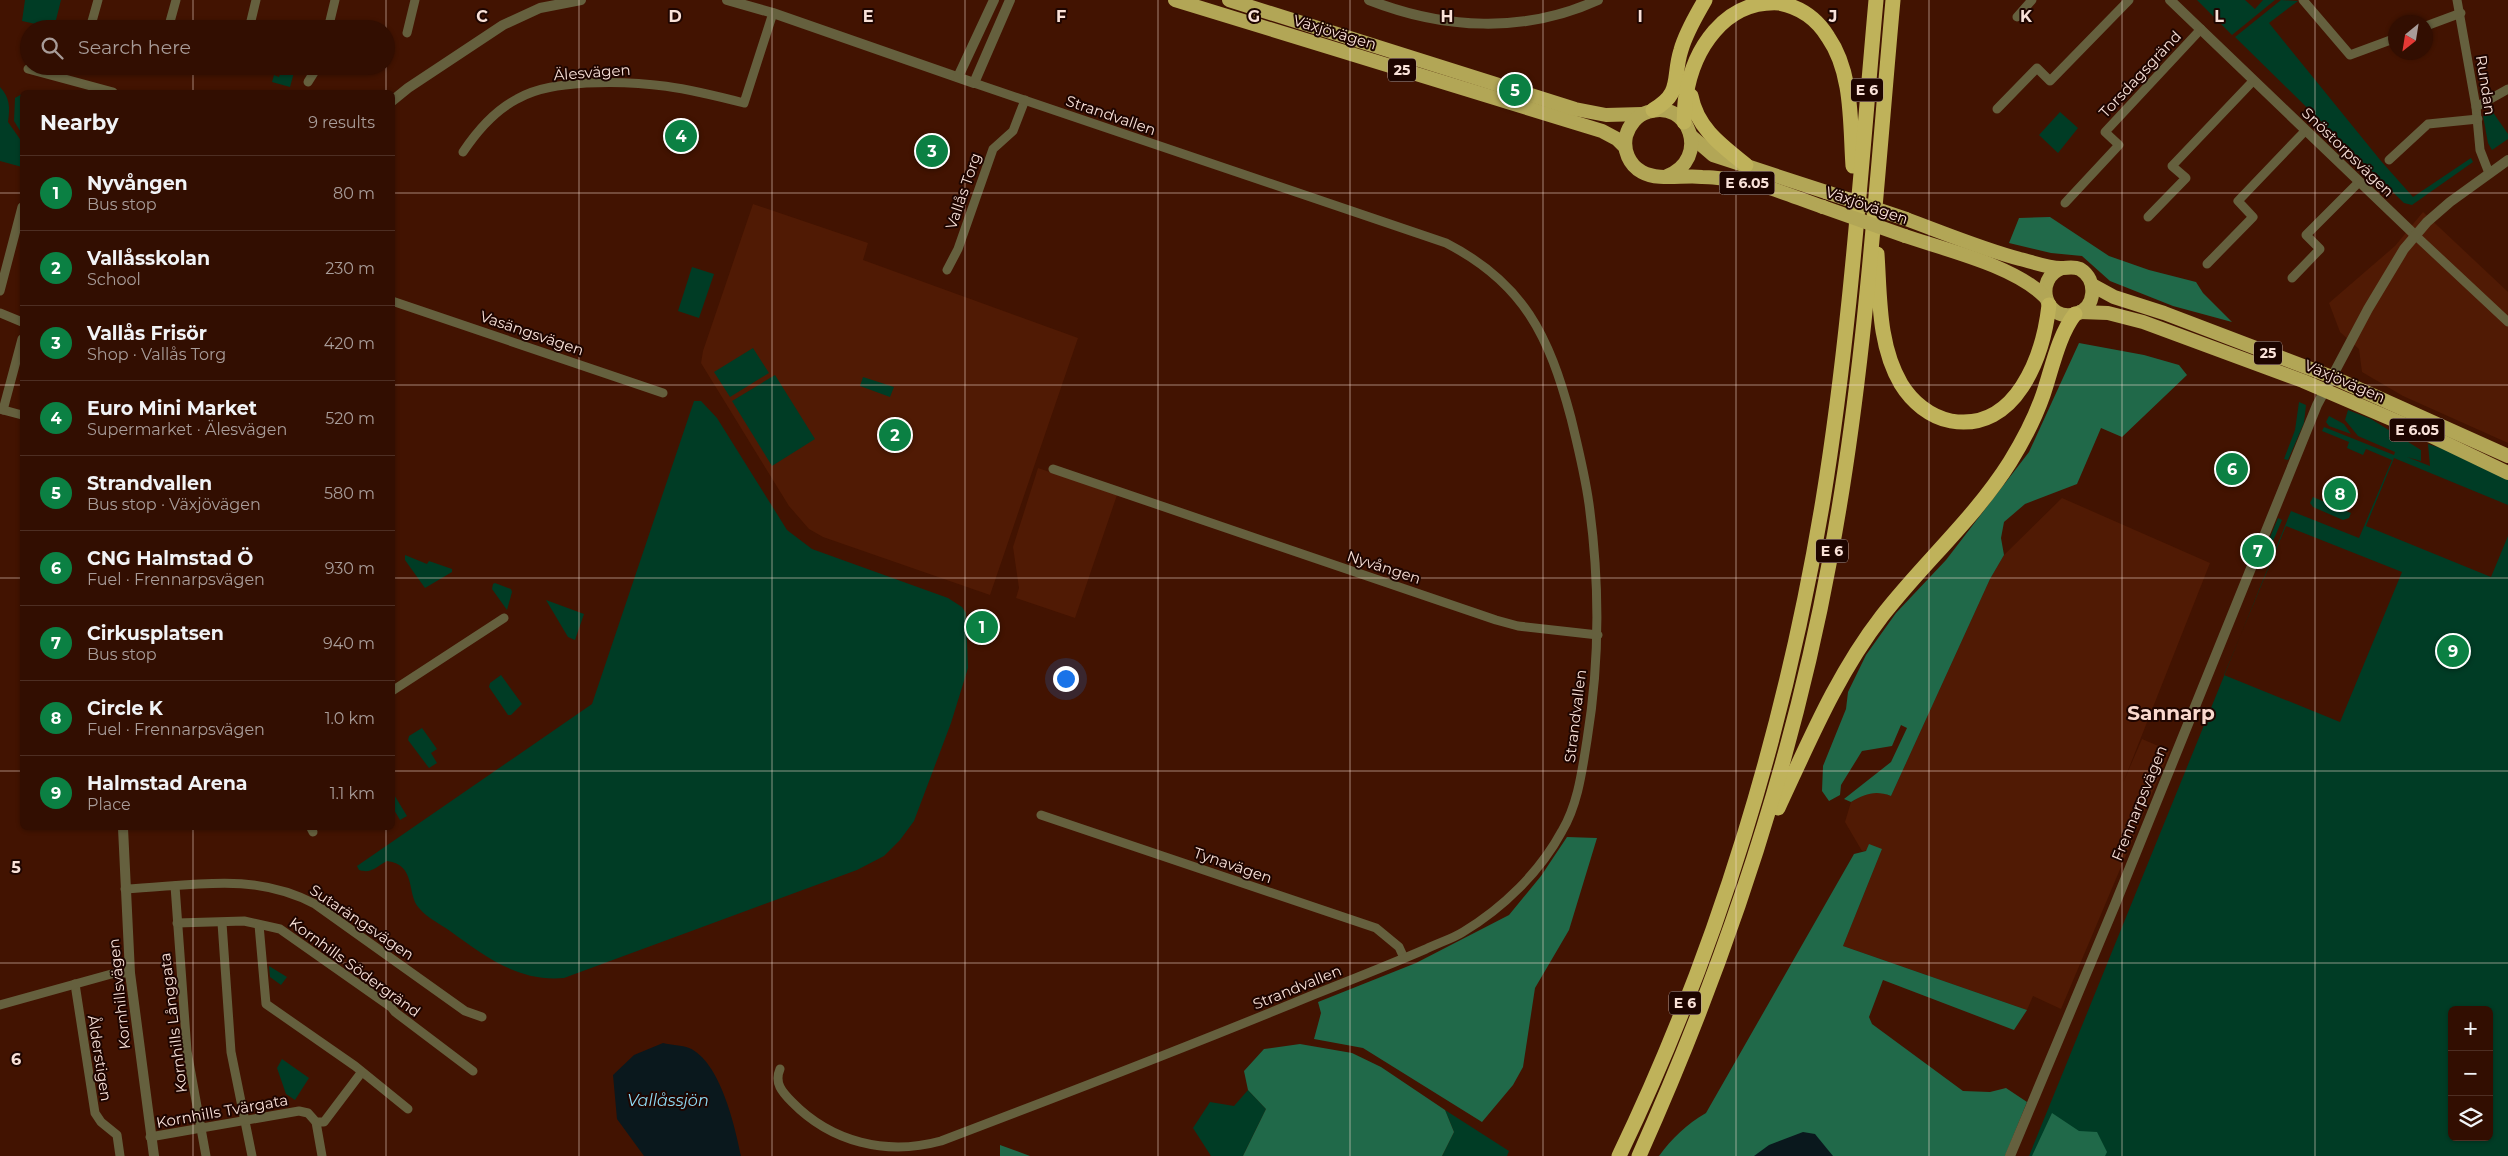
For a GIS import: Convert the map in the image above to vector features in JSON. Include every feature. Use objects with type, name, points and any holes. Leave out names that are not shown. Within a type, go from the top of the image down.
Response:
[{"type":"highway","name":"Växjövägen","points":[[1175,0],[1602,131],[1617,139],[1625,147],[1633,164],[1640,171],[1658,177],[1742,181],[1905,236],[2017,276],[2037,288],[2061,314],[2108,314],[2143,322],[2328,383],[2508,473]]},
{"type":"highway","name":"Växjövägen","points":[[1229,0],[1576,109],[1606,115],[1670,112],[1684,122],[1691,136],[1713,155],[1906,219],[2019,259],[2081,270],[2092,285],[2114,298],[2164,313],[2328,383],[2508,456]]},
{"type":"highway","points":[[1625,147],[1630,125],[1647,112],[1668,101],[1672,95],[1685,36],[1705,0]]},
{"type":"highway","name":"E 6","points":[[1619,1156],[1686,1003],[1740,846],[1775,727],[1799,624],[1823,500],[1839,383],[1876,0]]},
{"type":"highway","name":"E 6","points":[[1639,1156],[1702,1009],[1757,852],[1792,732],[1830,559],[1855,396],[1893,0]]},
{"type":"highway","points":[[1684,122],[1686,95],[1695,60],[1710,32],[1720,20],[1744,6],[1759,2],[1789,5],[1803,12],[1817,23],[1836,51],[1846,83],[1856,210]]},
{"type":"highway","points":[[1690,77],[1691,97],[1699,121],[1709,134],[1746,165]]},
{"type":"highway","points":[[1667,176],[1685,164],[1691,151],[1691,136]]},
{"type":"highway","points":[[1874,203],[1882,326],[1889,358],[1909,396],[1928,412],[1946,420],[1970,422],[1987,417],[2005,408],[2015,398],[2029,375],[2042,339],[2047,301],[2044,287],[2048,278],[2062,268]]},
{"type":"highway","points":[[1757,852],[1834,690],[1852,658],[1884,614],[1971,514],[2011,461],[2033,420],[2066,330],[2078,313],[2090,302],[2092,285]]},
{"type":"street","points":[[93,20],[98,0]]},
{"type":"street","points":[[170,20],[176,0]]},
{"type":"street","points":[[251,20],[256,0]]},
{"type":"street","points":[[330,20],[335,0]]},
{"type":"street","points":[[407,33],[415,0]]},
{"type":"street","points":[[395,99],[503,24],[538,4],[581,0]]},
{"type":"street","points":[[727,0],[773,13],[974,83],[1010,0]]},
{"type":"street","points":[[958,77],[994,0]]},
{"type":"street","points":[[1369,0],[1399,12],[1441,22],[1479,24],[1534,20],[1598,0]]},
{"type":"street","points":[[2017,17],[2032,0]]},
{"type":"street","points":[[1997,109],[2037,68],[2050,80],[2129,0]]},
{"type":"street","name":"Snöstorpsvägen","points":[[2170,0],[2358,182],[2508,322]]},
{"type":"street","points":[[2303,0],[2350,55],[2388,41]]},
{"type":"street","name":"Rundan","points":[[2457,0],[2478,119],[2480,150],[2489,173]]},
{"type":"street","name":"Älesvägen","points":[[463,152],[486,122],[517,99],[555,85],[625,82],[667,85],[744,103],[773,13]]},
{"type":"street","points":[[2433,23],[2460,13]]},
{"type":"street","name":"Torsdagsgränd","points":[[2065,203],[2119,145],[2105,132],[2200,29]]},
{"type":"street","points":[[44,75],[88,89]]},
{"type":"street","points":[[308,82],[312,75]]},
{"type":"street","points":[[2148,217],[2186,178],[2172,166],[2253,81]]},
{"type":"street","name":"Strandvallen","points":[[780,1069],[777,1079],[780,1088],[801,1112],[824,1129],[853,1141],[888,1148],[916,1147],[941,1141],[1051,1100],[1462,933],[1500,905],[1537,869],[1563,830],[1581,783],[1591,714],[1598,634],[1597,574],[1588,495],[1569,411],[1557,371],[1540,330],[1524,306],[1498,277],[1466,254],[1446,243],[974,83]]},
{"type":"street","points":[[2476,107],[2508,89]]},
{"type":"street","name":"Vallås Torg","points":[[947,270],[958,249],[993,149],[1013,131],[1025,100]]},
{"type":"street","points":[[2389,160],[2428,124],[2478,119]]},
{"type":"street","points":[[2207,264],[2253,217],[2238,201],[2305,131]]},
{"type":"street","name":"Frennarpsvägen","points":[[2010,1156],[2328,383],[2394,264],[2415,235],[2450,202],[2508,160]]},
{"type":"street","points":[[2292,278],[2320,249],[2306,235],[2358,182]]},
{"type":"street","points":[[0,291],[18,240],[20,223]]},
{"type":"street","name":"Vasängsvägen","points":[[395,301],[663,393]]},
{"type":"street","points":[[0,313],[20,321]]},
{"type":"street","points":[[20,346],[2,409],[20,414]]},
{"type":"street","name":"Nyvången","points":[[1052,469],[1496,620],[1518,626],[1598,634]]},
{"type":"street","points":[[395,689],[504,618]]},
{"type":"street","name":"Tynavägen","points":[[1041,815],[1376,928],[1399,947],[1404,958]]},
{"type":"street","name":"Kornhillsvägen","points":[[123,830],[130,973],[154,1156]]},
{"type":"street","name":"Sutarängsvägen","points":[[125,889],[245,882],[296,894],[315,904],[465,1011],[482,1017]]},
{"type":"street","name":"Kornhills Långgata","points":[[175,886],[187,1051],[206,1156]]},
{"type":"street","name":"Kornhills Södergränd","points":[[177,923],[244,921],[280,929],[391,1006],[395,1012],[473,1071]]},
{"type":"street","points":[[222,923],[231,1052],[252,1156]]},
{"type":"street","points":[[259,925],[266,1004],[355,1066],[361,1073],[408,1109]]},
{"type":"street","points":[[0,1005],[115,974],[130,973]]},
{"type":"street","name":"Ålderstigen","points":[[76,984],[95,1113],[101,1122],[118,1135],[120,1156]]},
{"type":"street","points":[[322,1156],[320,1122],[361,1073]]},
{"type":"street","name":"Kornhills Tvärgata","points":[[150,1137],[304,1111],[320,1122]]},
{"type":"shaded area","points":[[753,204],[868,243],[863,260],[1078,338],[990,595],[823,537],[809,529],[789,506],[701,363],[703,351]]},
{"type":"shaded area","points":[[2423,212],[2508,292],[2508,443],[2403,396],[2362,372],[2359,349],[2340,332],[2329,303],[2395,246]]},
{"type":"shaded area","points":[[1038,468],[1117,495],[1075,618],[1016,598],[1019,588],[1013,547]]},
{"type":"shaded area","points":[[2062,498],[2210,563],[2123,783],[2142,739],[2170,751],[2061,1009],[2033,996],[2027,1010],[1843,946],[1882,849],[1862,851],[1845,822],[1851,802],[1865,794],[1881,792],[1891,796],[1990,579],[2004,555]]},
{"type":"green space","points":[[25,0],[61,0],[56,20],[22,20]]},
{"type":"green space","points":[[2197,0],[2245,0],[2255,9],[2263,0],[2275,0],[2232,35]]},
{"type":"green space","points":[[2281,0],[2298,1],[2269,23],[2381,161],[2413,197],[2471,158],[2473,162],[2412,205],[2404,203],[2235,37]]},
{"type":"green space","points":[[274,75],[279,77],[280,75],[293,75],[290,87],[272,82]]},
{"type":"green space","points":[[0,87],[6,95],[8,103],[8,122],[20,139],[20,166],[0,161]]},
{"type":"green space","points":[[20,95],[20,131],[14,121],[15,98]]},
{"type":"green space","points":[[2492,111],[2508,134],[2508,139],[2492,150],[2488,143],[2483,116]]},
{"type":"green space","points":[[2060,112],[2078,128],[2058,153],[2039,135]]},
{"type":"green space","points":[[2050,217],[2109,256],[2149,270],[2196,282],[2203,293],[2232,322],[2173,306],[2110,281],[2082,256],[2051,253],[2009,243],[2019,218]]},
{"type":"green space","points":[[692,267],[714,274],[699,318],[678,311]]},
{"type":"green space","points":[[2079,343],[2144,355],[2179,365],[2187,375],[2122,437],[2101,428],[2077,484],[2025,504],[2004,522],[2001,538],[2004,555],[1990,579],[1891,796],[1875,793],[1851,802],[1844,799],[1891,762],[1907,728],[1901,725],[1892,746],[1862,751],[1841,785],[1840,795],[1829,801],[1822,791],[1823,766],[1846,709],[1848,692],[1866,655],[1896,613],[1946,560],[2029,452]]},
{"type":"green space","points":[[753,348],[769,373],[730,397],[714,372]]},
{"type":"green space","points":[[775,375],[815,439],[772,466],[732,401]]},
{"type":"green space","points":[[863,377],[894,387],[890,397],[860,386]]},
{"type":"green space","points":[[694,401],[701,401],[717,418],[787,530],[812,549],[948,598],[962,607],[966,613],[968,668],[951,723],[914,821],[900,840],[884,856],[857,870],[564,978],[547,978],[517,972],[477,950],[425,914],[415,902],[407,874],[403,868],[387,861],[367,871],[359,870],[357,866],[592,704]]},
{"type":"green space","points":[[2299,402],[2306,405],[2304,423],[2288,460],[2284,459],[2295,430]]},
{"type":"green space","points":[[2348,410],[2371,419],[2421,450],[2421,461],[2407,457],[2430,466],[2428,444],[2450,451],[2508,479],[2508,505],[2394,458],[2366,526],[2491,577],[2508,536],[2508,1156],[2029,1156],[2224,675],[2340,722],[2402,572],[2286,526],[2240,636],[2291,511],[2359,538],[2392,460],[2366,449],[2363,455],[2347,448],[2349,442],[2322,431],[2324,427],[2394,455],[2395,452],[2358,436],[2345,420]]},
{"type":"green space","points":[[2329,416],[2344,424],[2351,434],[2329,426],[2326,422]]},
{"type":"green space","points":[[2313,497],[2351,513],[2349,518],[2343,520],[2313,507],[2310,503]]},
{"type":"green space","points":[[2278,518],[2282,520],[2262,567],[2261,559]]},
{"type":"green space","points":[[405,555],[427,564],[429,561],[452,569],[452,572],[425,588],[405,560]]},
{"type":"green space","points":[[495,583],[511,589],[512,592],[507,610],[492,589]]},
{"type":"green space","points":[[546,600],[584,614],[575,640],[568,637]]},
{"type":"green space","points":[[501,675],[522,704],[511,715],[508,715],[489,687],[490,683]]},
{"type":"green space","points":[[422,728],[437,749],[431,753],[437,763],[429,768],[408,740],[409,736]]},
{"type":"green space","points":[[395,796],[407,816],[400,820],[395,811]]},
{"type":"green space","points":[[1567,837],[1597,838],[1569,930],[1535,988],[1523,1067],[1513,1085],[1482,1122],[1363,1048],[1314,1039],[1321,1013],[1318,1002],[1416,963],[1509,915],[1541,876]]},
{"type":"green space","points":[[1869,844],[1882,849],[1843,946],[2027,1010],[2014,1030],[1883,980],[1869,1017],[1872,1024],[1963,1091],[1990,1092],[2006,1088],[2027,1102],[2005,1156],[1659,1156],[1680,1132],[1706,1113],[1854,854],[1866,851]]},
{"type":"green space","points":[[269,966],[287,977],[281,985],[270,977]]},
{"type":"green space","points":[[1300,1044],[1352,1053],[1381,1067],[1445,1110],[1454,1132],[1442,1156],[1243,1156],[1266,1109],[1248,1090],[1244,1071],[1264,1049]]},
{"type":"green space","points":[[282,1059],[309,1078],[295,1100],[286,1094],[277,1068]]},
{"type":"green space","points":[[1248,1090],[1266,1109],[1243,1156],[1211,1156],[1193,1128],[1210,1102],[1234,1106]]},
{"type":"green space","points":[[1445,1110],[1509,1151],[1507,1156],[1442,1156],[1454,1132]]},
{"type":"green space","points":[[2052,1113],[2079,1131],[2097,1132],[2107,1152],[2105,1156],[2032,1156]]},
{"type":"green space","points":[[1000,1145],[1030,1156],[1000,1156]]},
{"type":"water","name":"Vallåssjön","points":[[663,1043],[689,1048],[700,1055],[709,1066],[730,1112],[741,1156],[644,1156],[617,1119],[613,1075],[634,1055]]},
{"type":"water","points":[[1803,1132],[1815,1134],[1833,1156],[1754,1156],[1769,1145]]},
{"type":"place","name":"Strandvallen","points":[[1515,90]]},
{"type":"place","name":"Euro Mini Market","points":[[681,136]]},
{"type":"place","name":"Vallås Frisör","points":[[932,151]]},
{"type":"place","name":"Vallåsskolan","points":[[895,435]]},
{"type":"place","name":"CNG Halmstad Ö","points":[[2232,469]]},
{"type":"place","name":"Circle K","points":[[2340,494]]},
{"type":"place","name":"Cirkusplatsen","points":[[2258,551]]},
{"type":"place","name":"Nyvången","points":[[982,627]]},
{"type":"place","name":"Halmstad Arena","points":[[2453,651]]},
{"type":"district","name":"Sannarp","points":[[2171,713]]}]
